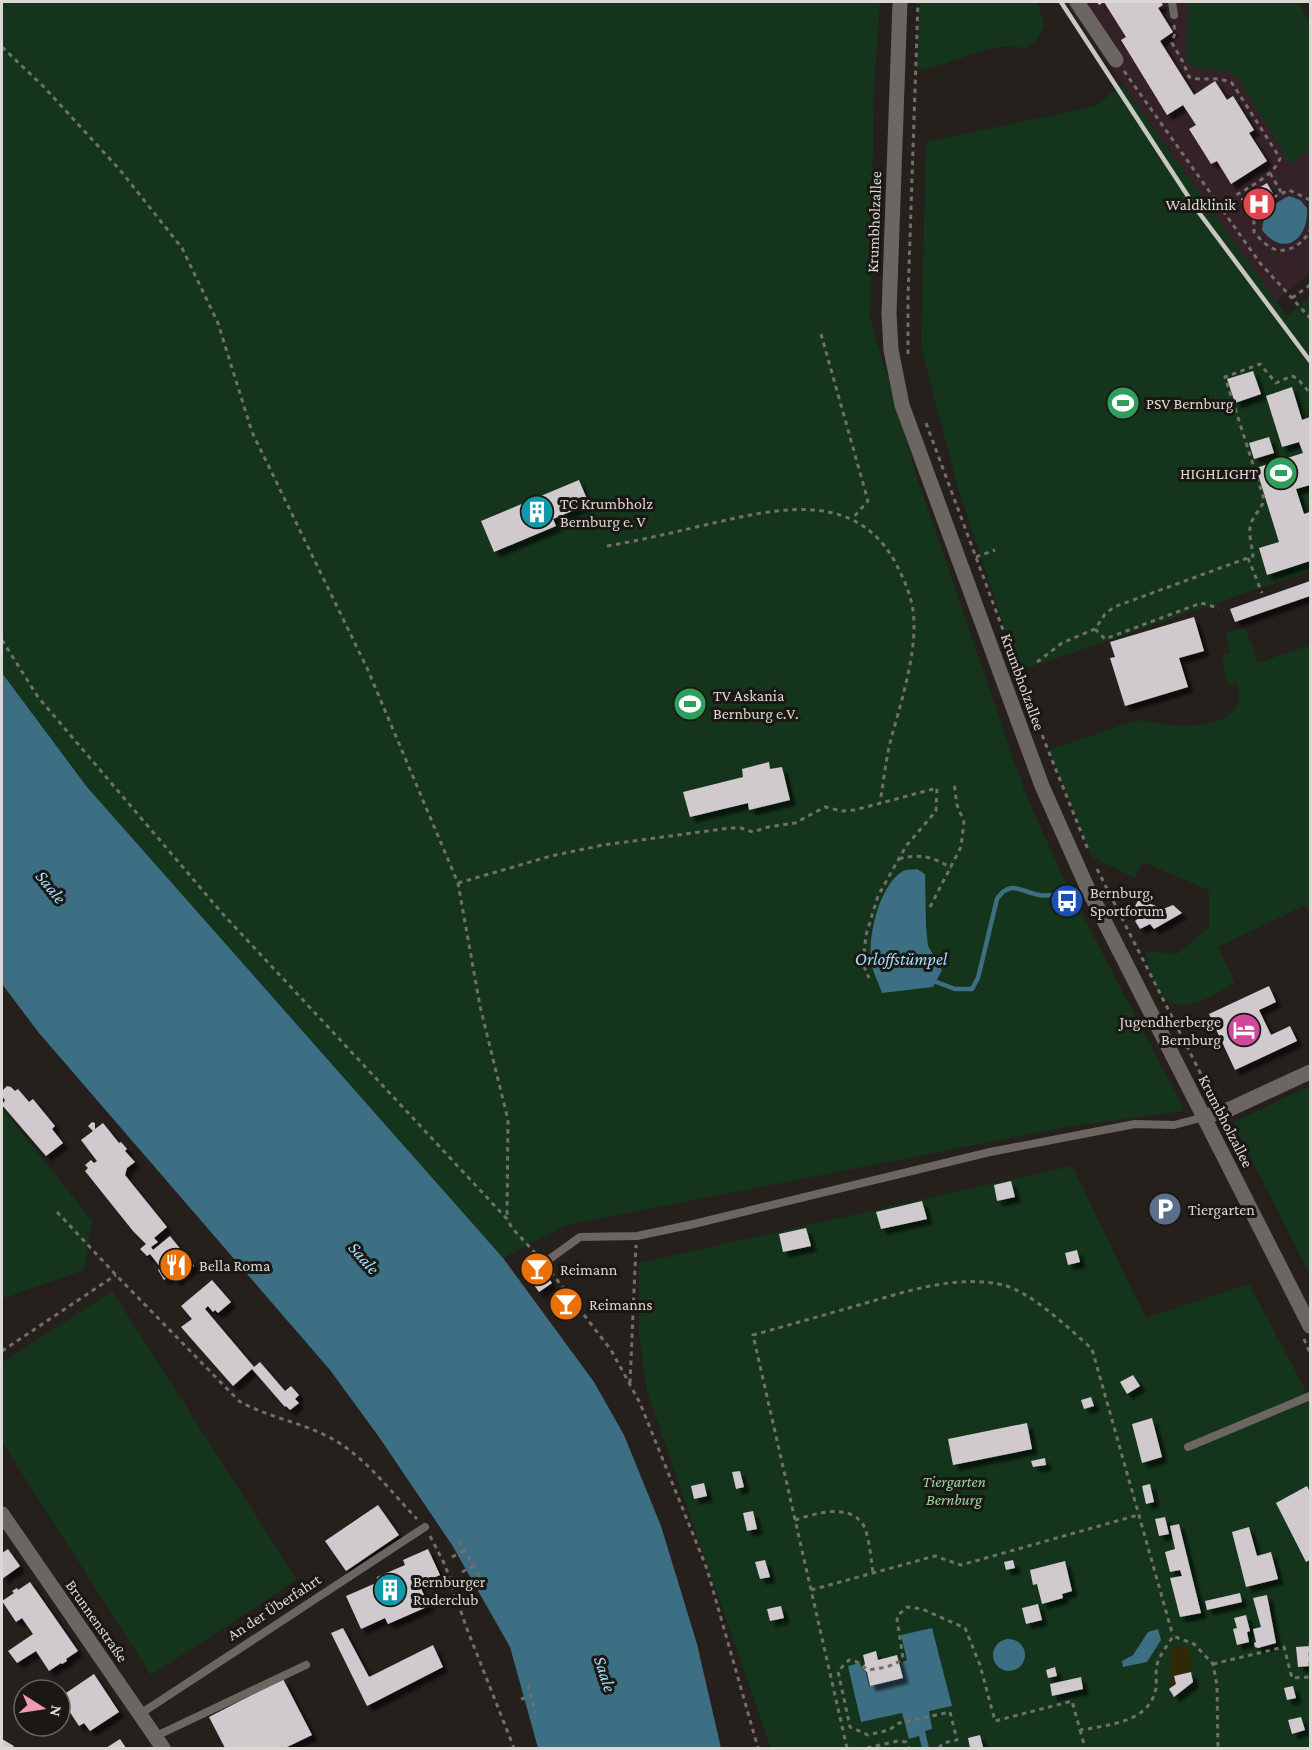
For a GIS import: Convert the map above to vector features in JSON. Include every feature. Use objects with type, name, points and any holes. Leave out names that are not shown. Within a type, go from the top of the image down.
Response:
[{"type":"street","name":"Krumbholzallee","points":[[900,2],[889,314],[891,350],[902,405],[1049,803],[1087,887],[1311,1326]]},
{"type":"street","points":[[1077,2],[1116,60]]},
{"type":"street","points":[[1204,1117],[1311,1072]]},
{"type":"street","name":"Brunnenstraße","points":[[2,1514],[158,1743]]},
{"type":"lane","points":[[1172,2],[1173,15]]},
{"type":"lane","points":[[544,1263],[580,1237],[637,1236],[705,1222],[990,1152],[1135,1125],[1174,1125],[1204,1117]]},
{"type":"lane","points":[[1188,1447],[1311,1396]]},
{"type":"lane","name":"An der Überfahrt","points":[[140,1714],[425,1527]]},
{"type":"lane","points":[[158,1743],[306,1665]]},
{"type":"path","points":[[908,359],[918,2]]},
{"type":"path","points":[[1173,15],[1175,33],[1172,43],[1184,62],[1189,77],[1221,78],[1232,83],[1280,158],[1278,166],[1270,173],[1226,201]]},
{"type":"path","points":[[2,47],[44,87],[120,170],[182,248],[218,323],[252,432],[367,668],[458,884],[465,911],[480,1006],[508,1119],[507,1219]]},
{"type":"path","points":[[1116,60],[1260,263],[1311,318]]},
{"type":"path","points":[[1270,173],[1281,192]]},
{"type":"path","points":[[1311,200],[1289,190],[1281,192],[1268,200],[1254,216],[1254,232],[1263,242],[1277,250],[1290,248],[1300,243],[1311,230]]},
{"type":"path","points":[[1292,298],[1311,285]]},
{"type":"path","points":[[820,334],[868,501],[852,519]]},
{"type":"path","points":[[1037,662],[1062,643],[1095,629],[1105,614],[1114,607],[1253,556],[1250,527],[1252,520],[1263,507],[1264,499],[1225,377],[1260,364],[1276,383],[1292,376],[1297,378],[1311,393]]},
{"type":"path","points":[[925,421],[1044,741],[1090,853]]},
{"type":"path","points":[[607,546],[767,511],[800,509],[827,511],[852,519],[886,547],[908,588],[913,605],[914,626],[909,663],[880,802]]},
{"type":"path","points":[[976,557],[995,550]]},
{"type":"path","points":[[1248,558],[1262,593]]},
{"type":"path","points":[[1095,629],[1105,639],[1201,603],[1219,608]]},
{"type":"path","points":[[2,640],[38,697],[222,912],[507,1219],[611,1350],[640,1403],[707,1569],[758,1749]]},
{"type":"path","points":[[930,908],[961,847],[964,822],[957,805],[954,783]]},
{"type":"path","points":[[458,884],[550,856],[603,845],[730,828],[741,828],[753,832],[768,826],[795,823],[825,807],[842,811],[855,810],[937,788],[936,811],[906,846],[878,896],[867,935],[863,964],[869,978]]},
{"type":"path","points":[[899,859],[908,856],[924,856],[938,860],[951,868]]},
{"type":"path","points":[[1094,863],[1220,1112]]},
{"type":"path","points":[[57,1212],[238,1401],[253,1410],[328,1437],[358,1456],[425,1527],[446,1565],[467,1629],[514,1749]]},
{"type":"path","points":[[630,1384],[637,1236]]},
{"type":"path","points":[[2,1351],[116,1275]]},
{"type":"path","points":[[847,1749],[753,1335],[914,1290],[962,1281],[1005,1285],[1034,1301],[1064,1323],[1092,1349],[1173,1636],[1157,1664],[1156,1690],[1139,1715],[1118,1723],[1080,1730]]},
{"type":"path","points":[[795,1520],[826,1512],[843,1512],[855,1516],[863,1524],[873,1573]]},
{"type":"path","points":[[811,1590],[935,1556],[961,1565],[1139,1515]]},
{"type":"path","points":[[459,1541],[482,1580]]},
{"type":"path","points":[[452,1557],[465,1550]]},
{"type":"path","points":[[462,1572],[474,1566]]},
{"type":"path","points":[[939,1749],[943,1743],[957,1740],[950,1712],[898,1723],[890,1730],[868,1735],[850,1727],[838,1671],[849,1660],[857,1662],[868,1670],[896,1665],[902,1660],[897,1619],[907,1607],[922,1610],[965,1628],[980,1665],[995,1721],[1072,1701],[1085,1749]]},
{"type":"path","points":[[1173,1636],[1194,1644],[1213,1664],[1217,1686],[1218,1749]]},
{"type":"path","points":[[1311,1643],[1311,1667]]},
{"type":"path","points":[[1213,1664],[1284,1647],[1292,1678],[1311,1677]]},
{"type":"path","points":[[528,1685],[535,1713]]},
{"type":"path","points":[[521,1699],[531,1696]]},
{"type":"path","points":[[867,1749],[898,1741],[906,1742],[909,1749]]},
{"type":"shaded area","name":"Waldklinik","points":[[1065,2],[1231,2],[1310,135],[1310,273],[1276,301]]},
{"type":"green space","points":[[2,2],[880,2],[874,89],[870,318],[917,477],[1026,795],[1064,880],[1185,1111],[1066,1127],[567,1225],[503,1258],[87,787],[2,673]]},
{"type":"green space","points":[[920,2],[1036,2],[1044,26],[1036,41],[1024,48],[1010,46],[983,50],[931,68],[917,70]]},
{"type":"green space","points":[[1188,2],[1298,2],[1310,22],[1310,149],[1290,164],[1239,79],[1228,72],[1193,67],[1186,58]]},
{"type":"green space","name":"PSV Bernburg","points":[[1122,84],[1287,316],[1310,298],[1310,571],[1019,671],[957,485],[921,347],[926,142],[1096,106]]},
{"type":"green space","points":[[1246,629],[1258,663],[1310,645],[1310,915],[1305,905],[1218,947],[1235,983],[1195,1003],[1176,1004],[1166,1000],[1158,991],[1145,951],[1177,954],[1209,927],[1209,890],[1142,862],[1135,878],[1092,857],[1049,750],[1124,724],[1146,721],[1182,726],[1207,724],[1229,715],[1236,707],[1239,697],[1238,683],[1227,685],[1222,656],[1230,652],[1226,635],[1232,630]]},
{"type":"green space","points":[[1310,1086],[1310,1275],[1233,1122]]},
{"type":"green space","points":[[2,1108],[92,1221],[84,1270],[2,1299]]},
{"type":"green space","name":"Tiergarten Bernburg","points":[[1072,1166],[1146,1318],[1249,1284],[1310,1399],[1310,1748],[771,1748],[647,1392],[639,1335],[639,1263]]},
{"type":"green space","points":[[112,1291],[297,1580],[151,1675],[2,1442],[2,1363]]},
{"type":"sand","points":[[1177,1645],[1186,1647],[1191,1654],[1191,1672],[1174,1676],[1176,1684],[1171,1687],[1170,1652]]},
{"type":"water","points":[[1289,196],[1300,200],[1307,208],[1307,219],[1300,236],[1287,244],[1279,243],[1262,230],[1263,223],[1270,209]]},
{"type":"water","name":"Saale","points":[[2,673],[87,787],[503,1258],[594,1382],[624,1435],[661,1526],[697,1644],[721,1748],[538,1748],[510,1647],[452,1545],[379,1437],[330,1370],[39,1033],[2,984]]},
{"type":"water","name":"Orloffstümpel","points":[[917,869],[925,874],[928,946],[942,970],[933,987],[882,993],[873,969],[871,955],[876,914],[887,888],[895,878],[903,871]]},
{"type":"water","points":[[932,1628],[952,1706],[929,1711],[932,1729],[925,1731],[929,1748],[922,1748],[919,1736],[909,1739],[902,1713],[861,1722],[848,1666],[860,1663],[866,1672],[869,1686],[903,1678],[900,1663],[907,1660],[901,1635]]},
{"type":"water","points":[[1158,1629],[1161,1640],[1147,1662],[1123,1667],[1122,1661],[1133,1655],[1148,1632]]},
{"type":"water","points":[[1009,1639],[1020,1644],[1025,1655],[1020,1666],[1009,1671],[998,1666],[993,1655],[998,1644]]},
{"type":"building","points":[[1104,2],[1161,2],[1163,5],[1158,8],[1173,32],[1160,41],[1194,95],[1215,81],[1227,100],[1233,96],[1254,130],[1249,133],[1267,161],[1231,184],[1217,161],[1211,164],[1189,129],[1196,125],[1183,105],[1167,115],[1121,40],[1126,37]]},
{"type":"building","points":[[1267,183],[1273,194],[1247,210],[1241,199]]},
{"type":"building","points":[[1253,371],[1261,394],[1235,403],[1227,379]]},
{"type":"building","points":[[1292,387],[1302,420],[1310,417],[1310,485],[1296,489],[1304,514],[1310,512],[1310,561],[1267,575],[1259,548],[1279,542],[1256,468],[1303,453],[1299,442],[1282,447],[1266,396]]},
{"type":"building","points":[[1269,437],[1274,453],[1254,459],[1249,443]]},
{"type":"building","name":"TC Krumbholz Bernburg e. V","points":[[579,480],[589,504],[553,519],[556,526],[494,552],[481,521]]},
{"type":"building","points":[[1310,581],[1310,596],[1235,622],[1230,609]]},
{"type":"building","points":[[1194,617],[1204,651],[1179,658],[1188,687],[1125,706],[1110,658],[1115,657],[1110,642]]},
{"type":"building","points":[[769,762],[770,769],[782,767],[790,800],[749,810],[748,803],[690,817],[683,792],[743,777],[742,769]]},
{"type":"building","points":[[1139,899],[1163,909],[1173,905],[1182,913],[1154,929],[1150,924],[1140,929],[1135,921],[1141,916],[1135,906]]},
{"type":"building","points":[[1269,986],[1276,1002],[1259,1010],[1271,1035],[1290,1026],[1297,1041],[1235,1070],[1209,1014]]},
{"type":"building","points":[[7,1086],[15,1091],[18,1089],[29,1102],[33,1099],[55,1126],[52,1129],[63,1143],[46,1156],[2,1105],[5,1100],[2,1091]]},
{"type":"building","points":[[92,1122],[95,1123],[95,1129],[103,1123],[119,1143],[121,1142],[127,1149],[125,1151],[135,1162],[127,1168],[125,1175],[167,1227],[154,1238],[158,1242],[151,1247],[153,1250],[170,1236],[194,1266],[175,1281],[170,1275],[164,1280],[158,1270],[161,1268],[150,1254],[147,1256],[140,1249],[146,1244],[85,1171],[88,1168],[85,1165],[91,1160],[94,1163],[97,1161],[81,1140],[93,1131],[88,1126]]},
{"type":"building","points":[[1011,1181],[1015,1197],[997,1201],[994,1185]]},
{"type":"building","points":[[922,1201],[927,1219],[881,1229],[876,1212]]},
{"type":"building","points":[[806,1228],[811,1246],[783,1252],[779,1234]]},
{"type":"building","points":[[1077,1250],[1080,1262],[1068,1265],[1065,1253]]},
{"type":"building","points":[[534,1259],[552,1283],[539,1292],[522,1268]]},
{"type":"building","points":[[212,1280],[231,1302],[218,1313],[215,1310],[213,1312],[208,1306],[205,1309],[254,1367],[260,1362],[285,1391],[291,1386],[299,1395],[295,1399],[299,1403],[290,1410],[252,1369],[233,1386],[181,1327],[192,1319],[181,1306]]},
{"type":"building","points":[[1133,1375],[1140,1386],[1127,1394],[1120,1382]]},
{"type":"building","points":[[1091,1397],[1094,1406],[1084,1409],[1081,1400]]},
{"type":"building","points":[[1152,1418],[1162,1457],[1142,1463],[1132,1424]]},
{"type":"building","points":[[1027,1423],[1032,1449],[953,1465],[948,1439]]},
{"type":"building","points":[[1045,1458],[1046,1465],[1033,1467],[1031,1461]]},
{"type":"building","points":[[740,1471],[744,1487],[736,1489],[732,1472]]},
{"type":"building","points":[[704,1483],[707,1496],[694,1499],[691,1486]]},
{"type":"building","points":[[1150,1484],[1154,1502],[1146,1504],[1142,1486]]},
{"type":"building","points":[[1307,1486],[1310,1492],[1310,1560],[1306,1562],[1276,1503]]},
{"type":"building","points":[[378,1505],[399,1535],[346,1571],[325,1541]]},
{"type":"building","points":[[753,1511],[757,1529],[747,1531],[743,1513]]},
{"type":"building","points":[[1165,1517],[1169,1534],[1159,1536],[1155,1519]]},
{"type":"building","points":[[1179,1524],[1201,1613],[1180,1617],[1170,1578],[1182,1576],[1180,1570],[1170,1572],[1165,1552],[1175,1549],[1170,1526]]},
{"type":"building","points":[[1249,1527],[1257,1556],[1271,1552],[1278,1579],[1246,1587],[1232,1532]]},
{"type":"building","points":[[8,1549],[20,1566],[2,1579],[2,1553]]},
{"type":"building","name":"Bernburger Ruderclub","points":[[428,1549],[440,1575],[419,1584],[429,1606],[388,1624],[385,1618],[361,1629],[346,1596],[376,1583],[377,1577],[405,1565],[403,1560]]},
{"type":"building","points":[[765,1560],[770,1577],[760,1579],[755,1562]]},
{"type":"building","points":[[1013,1560],[1015,1568],[1006,1570],[1004,1562]]},
{"type":"building","points":[[1065,1561],[1072,1591],[1062,1594],[1063,1598],[1042,1604],[1037,1584],[1033,1585],[1030,1570]]},
{"type":"building","points":[[30,1582],[78,1651],[66,1659],[67,1661],[49,1671],[36,1651],[17,1663],[8,1651],[33,1634],[22,1618],[16,1622],[2,1601],[14,1593],[12,1591]]},
{"type":"building","points":[[1240,1593],[1242,1602],[1207,1610],[1205,1601]]},
{"type":"building","points":[[1267,1595],[1276,1643],[1258,1648],[1255,1647],[1253,1629],[1261,1627],[1253,1598]]},
{"type":"building","points":[[1038,1604],[1042,1620],[1026,1624],[1022,1608]]},
{"type":"building","points":[[781,1606],[784,1618],[770,1621],[767,1609]]},
{"type":"building","points":[[1246,1615],[1250,1631],[1247,1632],[1249,1642],[1237,1645],[1233,1629],[1237,1628],[1234,1618]]},
{"type":"building","points":[[343,1628],[369,1677],[433,1645],[443,1667],[367,1706],[331,1633]]},
{"type":"building","points":[[1310,1646],[1310,1666],[1298,1667],[1296,1647]]},
{"type":"building","points":[[876,1651],[878,1660],[897,1655],[903,1678],[870,1686],[867,1672],[862,1668],[865,1664],[863,1655]]},
{"type":"building","points":[[1055,1667],[1057,1676],[1048,1678],[1046,1670]]},
{"type":"building","points":[[1191,1672],[1193,1682],[1174,1697],[1169,1689],[1176,1684],[1174,1676]]},
{"type":"building","points":[[94,1674],[119,1712],[90,1731],[84,1723],[79,1726],[72,1715],[72,1689]]},
{"type":"building","points":[[1081,1677],[1083,1689],[1052,1696],[1050,1684]]},
{"type":"building","points":[[283,1679],[312,1735],[285,1748],[225,1748],[209,1717]]},
{"type":"building","points":[[1293,1686],[1296,1698],[1287,1700],[1284,1688]]},
{"type":"building","points":[[1301,1717],[1305,1730],[1292,1734],[1288,1720]]},
{"type":"building","points":[[980,1735],[983,1747],[970,1748],[968,1738]]},
{"type":"building","points":[[2,1739],[14,1746],[2,1748]]},
{"type":"building","points":[[120,1739],[126,1748],[106,1748]]},
{"type":"waterway","points":[[931,980],[955,989],[972,989],[978,978],[997,899],[1002,893],[1011,888],[1043,895],[1077,892]]},
{"type":"railway","points":[[1061,2],[1197,210],[1310,361]]},
{"type":"place","name":"Waldklinik","points":[[1259,204]]},
{"type":"place","name":"PSV Bernburg","points":[[1123,403]]},
{"type":"place","name":"HIGHLIGHT","points":[[1281,473]]},
{"type":"place","name":"TC Krumbholz Bernburg e. V","points":[[537,512]]},
{"type":"place","name":"TV Askania Bernburg e.V.","points":[[690,704]]},
{"type":"place","name":"Bernburg, Sportforum","points":[[1067,901]]},
{"type":"place","name":"Jugendherberge Bernburg","points":[[1244,1030]]},
{"type":"place","name":"Tiergarten","points":[[1165,1209]]},
{"type":"place","name":"Bella Roma","points":[[176,1265]]},
{"type":"place","name":"Reimann","points":[[537,1269]]},
{"type":"place","name":"Reimanns","points":[[566,1304]]},
{"type":"place","name":"Bernburger Ruderclub","points":[[390,1590]]}]
